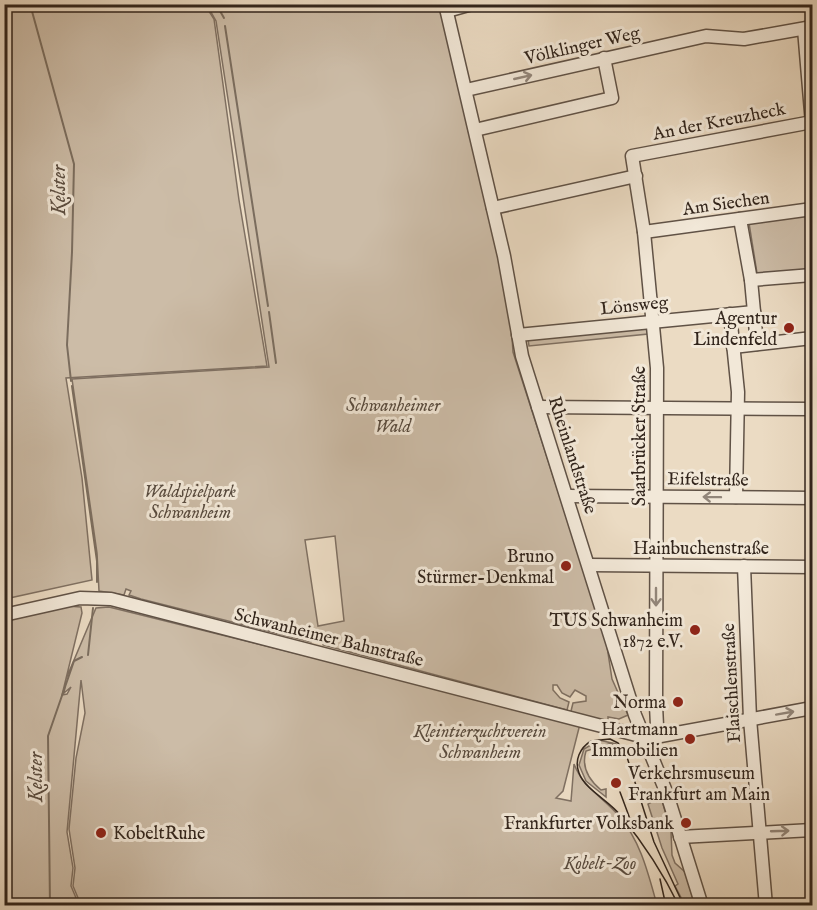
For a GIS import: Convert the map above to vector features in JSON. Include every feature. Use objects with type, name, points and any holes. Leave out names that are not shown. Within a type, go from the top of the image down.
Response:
[{"type":"street","points":[[446,8],[472,4]]},
{"type":"street","name":"Rheinlandstraße","points":[[446,8],[513,293],[518,335],[538,407],[638,724],[667,794],[702,906]]},
{"type":"street","points":[[808,28],[812,123]]},
{"type":"street","name":"Völklinger Weg","points":[[466,90],[706,36],[744,39],[808,28]]},
{"type":"street","points":[[475,130],[612,98],[604,58]]},
{"type":"street","name":"An der Kreuzheck","points":[[632,156],[812,123]]},
{"type":"street","name":"Saarbrücker Straße","points":[[632,156],[644,232],[654,321],[657,406],[656,717],[661,735]]},
{"type":"street","points":[[493,208],[636,176]]},
{"type":"street","name":"Am Siechen","points":[[644,232],[813,209]]},
{"type":"street","points":[[740,219],[751,280],[757,344]]},
{"type":"street","points":[[751,280],[813,275]]},
{"type":"street","name":"Lönsweg","points":[[518,335],[754,312]]},
{"type":"street","points":[[730,314],[738,407],[736,497]]},
{"type":"street","points":[[733,347],[813,338]]},
{"type":"street","points":[[538,407],[657,406],[813,409]]},
{"type":"street","name":"Eifelstraße","points":[[567,496],[813,498]]},
{"type":"street","name":"Hainbuchenstraße","points":[[589,566],[813,567]]},
{"type":"street","name":"Flaischlenstraße","points":[[744,567],[750,719],[766,906]]},
{"type":"street","name":"Schwanheimer Bahnstraße","points":[[4,615],[80,598],[111,599],[645,739]]},
{"type":"street","points":[[645,739],[813,708]]},
{"type":"street","points":[[638,724],[656,717]]},
{"type":"street","points":[[680,837],[813,830]]},
{"type":"green space","points":[[4,5],[205,5],[214,19],[239,200],[267,366],[66,378],[82,478],[92,580],[5,599]]},
{"type":"green space","name":"Schwanheimer Wald","points":[[207,5],[442,5],[510,306],[513,352],[606,640],[612,679],[628,715],[619,719],[608,717],[608,723],[576,715],[571,711],[573,703],[586,701],[586,696],[575,690],[570,697],[562,693],[557,685],[553,685],[553,690],[560,698],[569,702],[567,710],[323,645],[321,638],[316,637],[311,642],[141,599],[129,595],[131,591],[126,589],[124,595],[99,591],[97,553],[72,379],[269,367],[216,21]],"holes":[[[335,536],[344,621],[318,626],[305,540]]]},
{"type":"green space","points":[[812,215],[812,269],[757,273],[749,223]]},
{"type":"green space","points":[[647,327],[648,334],[529,346],[528,339]]},
{"type":"green space","points":[[67,606],[81,607],[82,613],[62,695],[67,694],[71,687],[64,693],[66,679],[96,608],[109,607],[580,724],[563,791],[556,798],[571,801],[574,764],[583,780],[613,809],[633,836],[643,858],[657,905],[81,905],[73,886],[75,868],[69,829],[76,758],[85,713],[81,680],[67,832],[73,868],[71,886],[79,905],[5,905],[4,621]]},
{"type":"green space","points":[[599,740],[612,743],[586,751],[585,768],[601,790],[606,789],[606,797],[586,781],[579,765],[584,749]]},
{"type":"green space","points":[[612,743],[616,744],[626,757],[624,758],[618,748],[614,749]]},
{"type":"green space","points":[[661,797],[671,832],[672,855],[675,863],[685,872],[695,905],[685,905],[675,886],[678,884],[662,848],[648,804]]},
{"type":"waterway","name":"Kelster","points":[[30,4],[74,164],[67,345],[71,381]]},
{"type":"waterway","points":[[216,4],[224,18]]},
{"type":"waterway","points":[[225,26],[268,306]]},
{"type":"waterway","points":[[269,312],[276,363]]},
{"type":"waterway","name":"Kelster","points":[[72,386],[97,561],[97,582]]},
{"type":"waterway","name":"Kelster","points":[[88,655],[93,608]]},
{"type":"waterway","name":"Kelster","points":[[50,906],[48,736],[74,661],[82,657]]},
{"type":"tram line","points":[[679,906],[660,870],[629,827],[616,811],[582,779],[578,759],[581,751],[591,741],[610,739],[618,743],[626,754],[654,842],[684,906]]},
{"type":"tram line","points":[[620,792],[630,819]]},
{"type":"tram line","points":[[660,879],[666,906]]},
{"type":"place","name":"Agentur Lindenfeld","points":[[789,328]]},
{"type":"place","name":"Bruno Stürmer-Denkmal","points":[[566,566]]},
{"type":"place","name":"TUS Schwanheim 1872 e.V.","points":[[695,630]]},
{"type":"place","name":"Norma","points":[[678,702]]},
{"type":"place","name":"Hartmann Immobilien","points":[[690,739]]},
{"type":"place","name":"Verkehrsmuseum Frankfurt am Main","points":[[616,783]]},
{"type":"place","name":"Frankfurter Volksbank","points":[[686,823]]},
{"type":"place","name":"KobeltRuhe","points":[[101,833]]},
{"type":"park label","name":"Waldspielpark Schwanheim","points":[[190,501]]},
{"type":"park label","name":"Kleintierzuchtverein Schwanheim","points":[[480,741]]},
{"type":"park label","name":"Kobelt-Zoo","points":[[600,863]]}]
